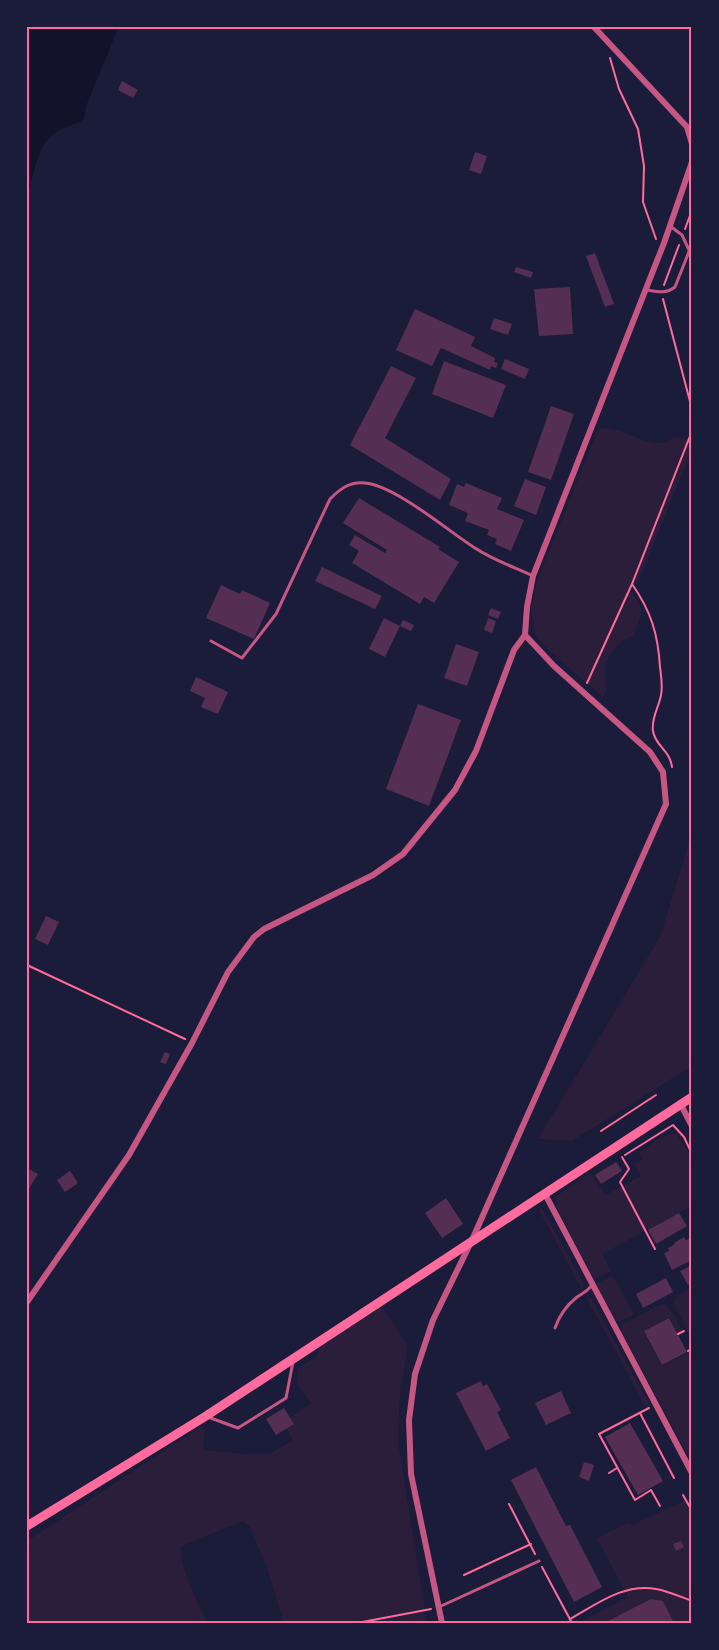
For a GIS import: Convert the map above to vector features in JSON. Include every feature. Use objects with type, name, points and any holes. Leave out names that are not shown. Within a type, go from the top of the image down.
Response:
[{"type":"main road","points":[[27,1526],[206,1416],[692,1096]]},
{"type":"street","points":[[594,27],[687,127],[692,144]]},
{"type":"street","points":[[27,1302],[129,1155],[192,1043],[228,972],[254,937],[264,929],[373,874],[403,854],[454,790],[476,751],[514,650],[525,634],[533,576],[646,290],[692,162]]},
{"type":"street","points":[[442,1623],[411,1474],[410,1420],[415,1374],[433,1320],[472,1240],[666,804],[663,772],[650,752],[554,666],[525,634]]},
{"type":"street","points":[[680,1103],[692,1126]]},
{"type":"street","points":[[545,1194],[692,1473]]},
{"type":"lane","points":[[670,226],[682,235],[688,244],[689,251]]},
{"type":"lane","points":[[646,290],[661,293],[675,287],[692,244]]},
{"type":"lane","points":[[211,641],[242,658],[276,614],[330,499],[339,489],[351,483],[365,483],[383,488],[478,550],[533,576]]},
{"type":"lane","points":[[555,1328],[563,1311],[572,1301],[588,1291],[593,1283]]},
{"type":"lane","points":[[206,1416],[238,1428],[286,1398],[294,1358]]},
{"type":"lane","points":[[439,1607],[539,1561]]},
{"type":"path","points":[[605,39],[619,89],[638,129],[644,166],[644,202],[661,250]]},
{"type":"path","points":[[692,210],[661,293],[692,409]]},
{"type":"path","points":[[583,692],[632,584],[692,431]]},
{"type":"path","points":[[632,584],[645,603],[657,633],[662,692],[655,713],[653,729],[655,739],[671,759],[672,767]]},
{"type":"path","points":[[27,965],[192,1043]]},
{"type":"path","points":[[602,1131],[656,1095]]},
{"type":"path","points":[[655,1249],[620,1182],[629,1169],[622,1157],[673,1125],[684,1137],[692,1154]]},
{"type":"path","points":[[678,1334],[684,1331]]},
{"type":"path","points":[[688,1352],[692,1349]]},
{"type":"path","points":[[656,1405],[599,1434],[635,1500],[651,1490],[660,1506]]},
{"type":"path","points":[[640,1413],[674,1478]]},
{"type":"path","points":[[609,1473],[617,1468]]},
{"type":"path","points":[[683,1495],[692,1511]]},
{"type":"path","points":[[509,1504],[572,1623]]},
{"type":"path","points":[[464,1575],[531,1544]]},
{"type":"path","points":[[570,1619],[624,1590],[657,1589],[692,1601]]},
{"type":"path","points":[[357,1623],[439,1607]]},
{"type":"shaded area","points":[[27,27],[121,27],[115,36],[86,106],[84,119],[50,136],[41,151],[27,193]]},
{"type":"shaded area","points":[[606,428],[657,443],[679,437],[692,444],[692,450],[637,584],[632,584],[629,590],[639,602],[640,617],[634,636],[624,640],[609,658],[605,668],[606,687],[603,697],[543,645],[535,634],[531,607],[538,578],[598,429]]},
{"type":"shaded area","points":[[692,833],[692,1066],[572,1141],[538,1139],[660,937]]},
{"type":"shaded area","points":[[677,1134],[692,1160],[692,1206],[602,1254],[611,1271],[594,1279],[556,1206],[555,1197],[590,1173],[606,1195],[641,1176],[634,1164],[642,1159],[639,1153],[659,1138]]},
{"type":"shaded area","points":[[542,1208],[584,1284],[582,1290],[539,1210]]},
{"type":"shaded area","points":[[613,1275],[634,1314],[620,1321],[616,1321],[596,1284]]},
{"type":"shaded area","points":[[692,1289],[692,1340],[674,1304],[680,1294]]},
{"type":"shaded area","points":[[586,1297],[591,1298],[650,1405],[646,1408]]},
{"type":"shaded area","points":[[664,1304],[671,1310],[682,1330],[678,1333],[669,1317],[643,1331],[662,1366],[691,1351],[692,1353],[692,1463],[621,1331],[622,1325]]},
{"type":"shaded area","points":[[382,1307],[408,1345],[400,1394],[398,1441],[427,1623],[284,1623],[266,1565],[250,1527],[243,1521],[181,1546],[186,1574],[207,1623],[27,1623],[27,1541],[200,1427],[205,1430],[203,1450],[248,1454],[271,1453],[293,1440],[283,1423],[311,1403],[296,1382],[298,1368],[316,1357],[322,1344]]},
{"type":"shaded area","points":[[692,1497],[692,1623],[674,1623],[663,1601],[651,1599],[604,1623],[578,1623],[628,1597],[597,1538],[627,1523],[632,1525]]},
{"type":"building","points":[[122,81],[138,90],[133,98],[118,90]]},
{"type":"building","points":[[475,152],[487,156],[481,174],[469,170]]},
{"type":"building","points":[[595,253],[614,304],[605,307],[586,256]]},
{"type":"building","points":[[516,267],[533,272],[531,278],[514,272]]},
{"type":"building","points":[[570,287],[573,334],[539,336],[534,289]]},
{"type":"building","points":[[415,309],[475,337],[471,346],[495,358],[494,362],[498,363],[496,368],[491,366],[490,370],[441,348],[432,366],[396,350]]},
{"type":"building","points":[[494,318],[512,324],[508,335],[490,329]]},
{"type":"building","points":[[505,359],[529,369],[525,379],[501,369]]},
{"type":"building","points":[[444,361],[506,385],[493,418],[432,394]]},
{"type":"building","points":[[391,366],[416,378],[385,438],[451,479],[440,500],[350,445]]},
{"type":"building","points":[[551,406],[574,414],[551,480],[528,472]]},
{"type":"building","points":[[525,479],[546,487],[536,515],[514,506]]},
{"type":"building","points":[[466,483],[502,498],[497,509],[524,520],[511,551],[495,544],[497,539],[487,535],[489,530],[465,521],[468,513],[449,505],[457,484],[464,487]]},
{"type":"building","points":[[359,498],[440,547],[438,549],[459,562],[434,603],[424,597],[420,604],[352,563],[359,551],[349,545],[355,535],[385,553],[387,550],[343,523]]},
{"type":"building","points":[[322,567],[382,596],[375,609],[315,581]]},
{"type":"building","points":[[221,585],[240,594],[242,590],[270,603],[254,639],[206,618]]},
{"type":"building","points":[[491,608],[501,612],[498,619],[488,615]]},
{"type":"building","points":[[384,618],[400,626],[385,657],[369,649]]},
{"type":"building","points":[[488,618],[496,621],[492,633],[484,630]]},
{"type":"building","points":[[403,620],[414,625],[411,631],[400,626]]},
{"type":"building","points":[[456,644],[479,652],[467,686],[444,678]]},
{"type":"building","points":[[196,677],[228,692],[218,714],[201,707],[205,698],[190,691]]},
{"type":"building","points":[[418,704],[461,720],[429,806],[386,789]]},
{"type":"building","points":[[46,916],[59,922],[48,945],[35,939]]},
{"type":"building","points":[[165,1052],[170,1054],[166,1064],[160,1062]]},
{"type":"building","points":[[616,1162],[622,1171],[601,1184],[595,1175]]},
{"type":"building","points":[[27,1168],[38,1174],[27,1192]]},
{"type":"building","points":[[70,1171],[78,1183],[65,1192],[57,1180]]},
{"type":"building","points":[[446,1198],[463,1224],[442,1238],[425,1213]]},
{"type":"building","points":[[679,1213],[687,1226],[656,1244],[648,1230]]},
{"type":"building","points":[[684,1237],[686,1240],[692,1238],[692,1260],[672,1270],[664,1253]]},
{"type":"building","points":[[692,1265],[692,1282],[688,1285],[680,1271]]},
{"type":"building","points":[[666,1278],[673,1292],[643,1308],[636,1294]]},
{"type":"building","points":[[669,1318],[687,1352],[662,1365],[644,1331]]},
{"type":"building","points":[[481,1381],[483,1386],[487,1384],[501,1410],[497,1412],[510,1438],[486,1451],[456,1393]]},
{"type":"building","points":[[561,1391],[571,1413],[546,1425],[535,1403]]},
{"type":"building","points":[[284,1408],[294,1424],[276,1435],[266,1419]]},
{"type":"building","points":[[630,1423],[663,1481],[638,1495],[605,1437]]},
{"type":"building","points":[[584,1462],[594,1465],[589,1481],[579,1477]]},
{"type":"building","points":[[536,1467],[566,1526],[570,1525],[602,1587],[574,1602],[511,1480]]},
{"type":"building","points":[[681,1541],[684,1547],[676,1551],[673,1544]]},
{"type":"building","points":[[651,1599],[663,1601],[674,1623],[604,1623]]}]
